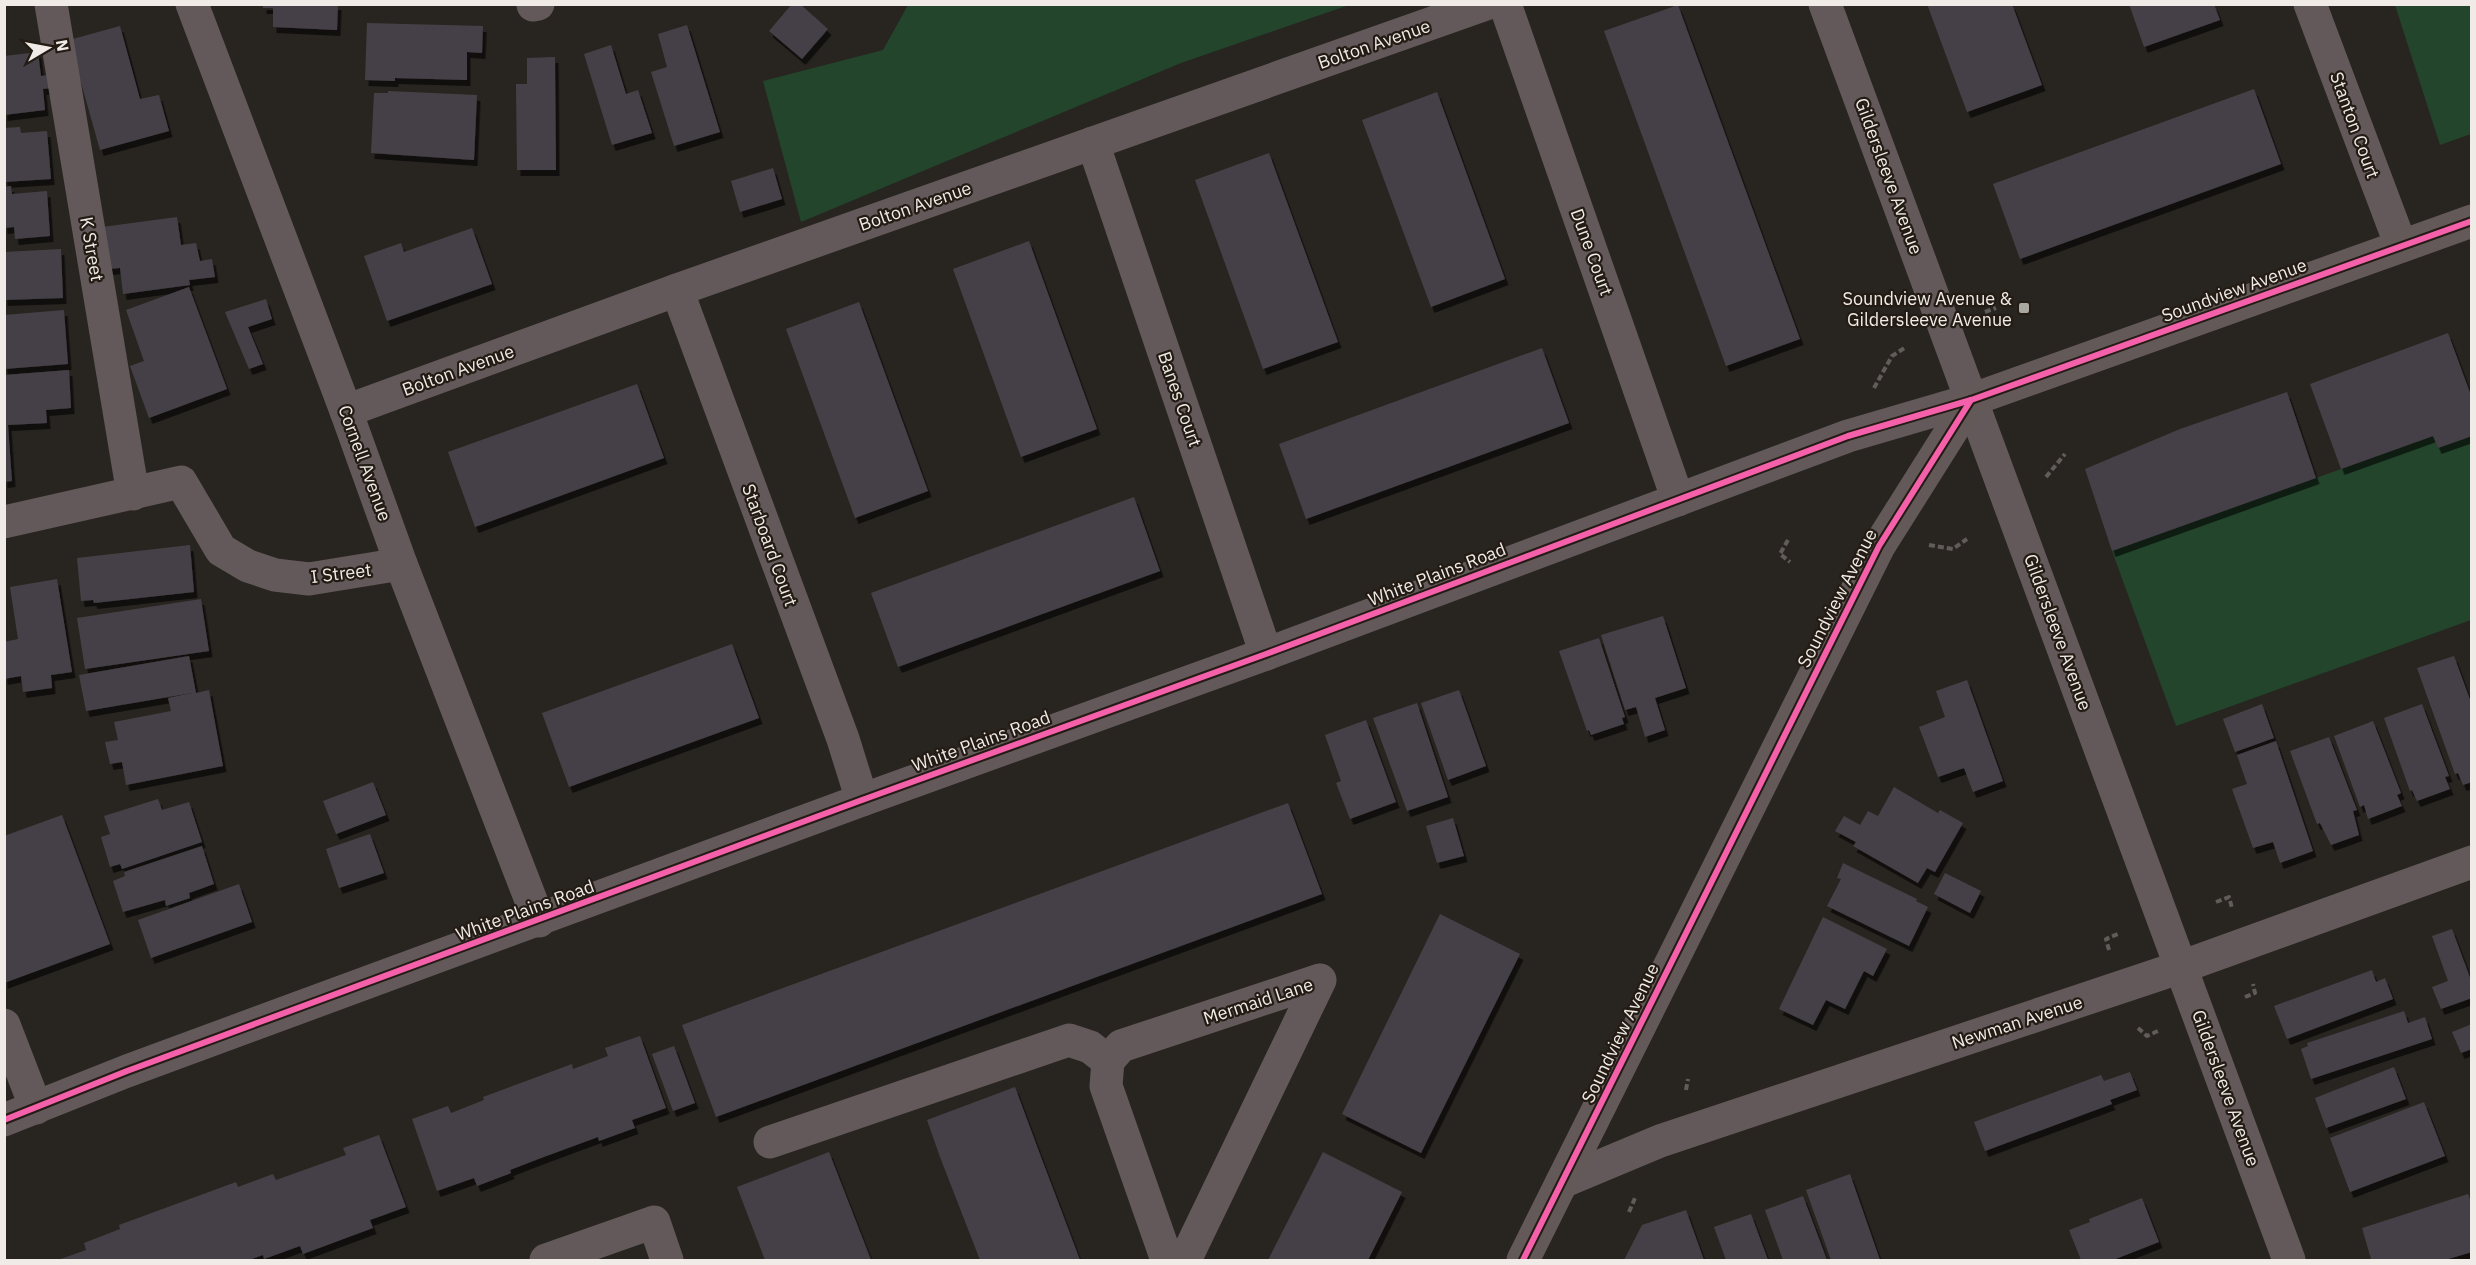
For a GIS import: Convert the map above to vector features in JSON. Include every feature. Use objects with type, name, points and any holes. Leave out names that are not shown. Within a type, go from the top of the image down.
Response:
[{"type":"main road","name":"Soundview Avenue","points":[[1523,1260],[1879,546],[1971,400],[2472,221]]},
{"type":"street","name":"K Street","points":[[51,4],[133,494]]},
{"type":"street","name":"Cornell Avenue","points":[[192,4],[346,411],[401,564],[539,921]]},
{"type":"street","points":[[533,5],[538,4]]},
{"type":"street","name":"Bolton Avenue","points":[[346,411],[677,290],[1486,4]]},
{"type":"street","name":"Dune Court","points":[[1505,4],[1678,500]]},
{"type":"street","name":"Gildersleeve Avenue","points":[[1825,4],[2289,1260]]},
{"type":"street","name":"Stanton Court","points":[[2310,4],[2401,246]]},
{"type":"street","name":"Banes Court","points":[[1093,143],[1266,654]]},
{"type":"street","name":"Starboard Court","points":[[677,290],[843,739],[862,800]]},
{"type":"street","name":"White Plains Road","points":[[4,1120],[862,800],[1266,654],[1848,436],[1971,400]]},
{"type":"street","name":"I Street","points":[[133,494],[181,482],[220,550],[248,566],[275,575],[309,579],[401,564]]},
{"type":"street","points":[[4,522],[133,494]]},
{"type":"street","name":"Newman Avenue","points":[[1562,1182],[1671,1138],[2181,967],[2472,862]]},
{"type":"street","name":"Mermaid Lane","points":[[1108,1061],[1120,1046],[1320,980],[1185,1260]]},
{"type":"street","points":[[4,1025],[36,1108]]},
{"type":"street","points":[[770,1142],[1069,1040],[1090,1047],[1108,1061],[1106,1086],[1167,1260]]},
{"type":"street","points":[[546,1260],[654,1222],[667,1260]]},
{"type":"path","points":[[1985,312],[1996,309]]},
{"type":"path","points":[[1871,392],[1892,356],[1906,347]]},
{"type":"path","points":[[2046,477],[2065,454]]},
{"type":"path","points":[[1929,545],[1953,549],[1967,539]]},
{"type":"path","points":[[1788,540],[1780,554],[1790,562]]},
{"type":"path","points":[[2216,902],[2229,897],[2233,915]]},
{"type":"path","points":[[2111,954],[2106,939],[2118,934]]},
{"type":"path","points":[[2245,997],[2255,993],[2252,977]]},
{"type":"path","points":[[2138,1028],[2147,1036],[2160,1030]]},
{"type":"path","points":[[1685,1096],[1688,1079]]},
{"type":"path","points":[[1629,1212],[1635,1198]]},
{"type":"green space","points":[[908,5],[1349,5],[1181,63],[801,222],[763,81],[883,50]]},
{"type":"green space","points":[[2395,5],[2471,5],[2471,134],[2440,145]]},
{"type":"green space","points":[[2433,436],[2438,448],[2471,436],[2471,620],[2176,726],[2112,551]]},
{"type":"building","points":[[263,4],[338,4],[337,30],[273,27],[273,8],[263,8]]},
{"type":"building","points":[[792,4],[800,4],[828,29],[802,59],[769,31]]},
{"type":"building","points":[[1927,4],[2012,4],[2042,85],[1967,112]]},
{"type":"building","points":[[2129,4],[2214,4],[2220,20],[2144,47]]},
{"type":"building","points":[[1678,5],[1800,339],[1726,366],[1604,31]]},
{"type":"building","points":[[367,23],[483,26],[482,53],[467,52],[467,80],[395,78],[395,81],[365,80]]},
{"type":"building","points":[[687,25],[720,132],[674,146],[651,72],[667,67],[658,34]]},
{"type":"building","points":[[120,26],[140,99],[159,95],[169,131],[100,150],[69,40]]},
{"type":"building","points":[[611,45],[626,94],[638,90],[652,133],[612,145],[584,54]]},
{"type":"building","points":[[38,52],[41,76],[50,75],[51,88],[43,89],[45,110],[4,115],[4,56]]},
{"type":"building","points":[[555,57],[556,170],[517,170],[516,84],[527,84],[527,58]]},
{"type":"building","points":[[2254,89],[2281,164],[2020,259],[1993,184]]},
{"type":"building","points":[[388,91],[477,95],[474,160],[371,153],[374,93],[388,93]]},
{"type":"building","points":[[1437,92],[1505,279],[1431,307],[1362,120]]},
{"type":"building","points":[[20,127],[21,133],[47,131],[51,179],[4,182],[4,128]]},
{"type":"building","points":[[1269,153],[1338,342],[1263,369],[1195,180]]},
{"type":"building","points":[[773,168],[782,199],[740,212],[731,181]]},
{"type":"building","points":[[11,186],[12,194],[47,191],[50,236],[15,239],[14,227],[4,228],[4,187]]},
{"type":"building","points":[[177,217],[181,245],[196,243],[200,261],[212,259],[215,277],[189,280],[190,285],[123,294],[120,268],[108,269],[102,227]]},
{"type":"building","points":[[472,228],[492,284],[387,321],[364,256],[401,243],[404,252]]},
{"type":"building","points":[[1029,241],[1097,429],[1021,457],[953,269]]},
{"type":"building","points":[[61,249],[63,298],[4,300],[4,252]]},
{"type":"building","points":[[189,287],[227,389],[149,418],[130,366],[144,361],[126,310]]},
{"type":"building","points":[[266,299],[272,319],[248,327],[263,364],[249,369],[225,312]]},
{"type":"building","points":[[859,302],[928,491],[855,518],[786,329]]},
{"type":"building","points":[[64,310],[68,364],[4,369],[4,315]]},
{"type":"building","points":[[2448,333],[2472,398],[2472,436],[2438,448],[2433,436],[2341,469],[2310,384]]},
{"type":"building","points":[[1542,348],[1569,423],[1306,519],[1279,444]]},
{"type":"building","points":[[69,370],[71,408],[46,410],[47,423],[8,425],[12,481],[4,482],[4,375]]},
{"type":"building","points":[[637,384],[664,458],[475,527],[448,452]]},
{"type":"building","points":[[2287,392],[2316,478],[2112,551],[2085,469],[2180,429]]},
{"type":"building","points":[[1134,497],[1160,571],[898,667],[871,593]]},
{"type":"building","points":[[190,545],[194,592],[94,603],[93,600],[81,601],[77,558]]},
{"type":"building","points":[[57,579],[72,672],[51,675],[52,688],[23,692],[21,676],[4,679],[4,642],[18,639],[10,587]]},
{"type":"building","points":[[201,599],[209,651],[85,669],[77,618]]},
{"type":"building","points":[[1663,616],[1686,688],[1655,698],[1665,730],[1645,737],[1636,707],[1625,710],[1601,635]]},
{"type":"building","points":[[1599,638],[1625,717],[1622,718],[1624,724],[1591,735],[1589,730],[1587,731],[1559,651]]},
{"type":"building","points":[[732,644],[759,718],[569,787],[542,713]]},
{"type":"building","points":[[189,656],[196,693],[209,690],[223,766],[126,785],[122,762],[110,764],[105,742],[118,740],[114,722],[171,711],[168,698],[192,693],[86,711],[79,675]]},
{"type":"building","points":[[2454,656],[2472,705],[2472,782],[2463,785],[2458,773],[2455,774],[2417,668]]},
{"type":"building","points":[[1967,680],[2003,781],[1973,792],[1964,768],[1938,777],[1919,727],[1945,717],[1936,691]]},
{"type":"building","points":[[1459,690],[1486,766],[1448,780],[1421,703]]},
{"type":"building","points":[[1417,703],[1448,797],[1407,811],[1373,718]]},
{"type":"building","points":[[2262,704],[2274,738],[2235,752],[2223,719]]},
{"type":"building","points":[[2422,704],[2449,776],[2445,777],[2450,789],[2417,801],[2412,790],[2410,791],[2384,718]]},
{"type":"building","points":[[1366,720],[1396,802],[1350,819],[1336,783],[1341,781],[1325,735]]},
{"type":"building","points":[[2373,721],[2401,793],[2397,795],[2402,806],[2368,819],[2364,805],[2360,807],[2334,736]]},
{"type":"building","points":[[2329,737],[2357,810],[2353,811],[2359,835],[2331,845],[2320,823],[2317,824],[2290,751]]},
{"type":"building","points":[[2276,741],[2313,851],[2280,863],[2273,842],[2253,848],[2232,789],[2247,784],[2237,755]]},
{"type":"building","points":[[373,782],[386,815],[336,834],[323,801]]},
{"type":"building","points":[[1894,787],[1938,813],[1940,810],[1963,823],[1935,872],[1927,868],[1918,883],[1853,846],[1856,842],[1835,831],[1844,816],[1860,825],[1868,811],[1878,816]]},
{"type":"building","points":[[158,799],[162,810],[189,802],[202,842],[122,869],[120,864],[110,867],[101,837],[110,834],[104,816]]},
{"type":"building","points":[[1288,803],[1322,894],[716,1117],[682,1025]]},
{"type":"building","points":[[62,815],[110,944],[4,983],[4,836]]},
{"type":"building","points":[[1453,818],[1464,856],[1437,863],[1426,826]]},
{"type":"building","points":[[370,834],[384,873],[339,888],[326,849]]},
{"type":"building","points":[[202,846],[214,884],[189,893],[190,898],[166,906],[165,900],[123,912],[113,881],[125,876],[124,872]]},
{"type":"building","points":[[1843,863],[1917,899],[1916,901],[1928,907],[1909,946],[1827,906],[1841,879],[1837,878]]},
{"type":"building","points":[[1945,873],[1981,891],[1970,913],[1934,894]]},
{"type":"building","points":[[239,884],[252,922],[151,958],[138,920]]},
{"type":"building","points":[[1440,914],[1520,954],[1421,1153],[1342,1114]]},
{"type":"building","points":[[1823,917],[1887,949],[1873,976],[1864,971],[1845,1009],[1826,1000],[1813,1025],[1779,1009]]},
{"type":"building","points":[[2452,929],[2472,983],[2472,998],[2441,1009],[2432,987],[2448,981],[2432,936]]},
{"type":"building","points":[[2372,970],[2376,982],[2385,978],[2393,999],[2287,1039],[2274,1006]]},
{"type":"building","points":[[2404,1011],[2408,1023],[2425,1017],[2432,1039],[2311,1079],[2301,1049],[2308,1046],[2307,1043]]},
{"type":"building","points":[[2472,1024],[2472,1049],[2461,1053],[2452,1032]]},
{"type":"building","points":[[640,1036],[666,1108],[632,1120],[635,1128],[599,1141],[598,1137],[510,1170],[511,1173],[477,1186],[474,1178],[437,1191],[412,1119],[448,1106],[451,1113],[484,1100],[483,1097],[572,1064],[573,1069],[608,1056],[605,1048]]},
{"type":"building","points":[[674,1046],[695,1103],[673,1111],[652,1054]]},
{"type":"building","points":[[2394,1067],[2406,1099],[2326,1128],[2315,1098]]},
{"type":"building","points":[[2130,1072],[2137,1090],[2110,1100],[2112,1104],[1985,1151],[1974,1122],[2101,1075],[2104,1081]]},
{"type":"building","points":[[1015,1087],[1080,1260],[980,1260],[940,1157],[927,1120]]},
{"type":"building","points":[[2424,1102],[2445,1156],[2350,1192],[2330,1138]]},
{"type":"building","points":[[379,1135],[406,1207],[370,1220],[373,1228],[303,1254],[300,1246],[264,1259],[263,1255],[249,1260],[58,1260],[86,1250],[84,1243],[120,1229],[119,1225],[236,1182],[238,1187],[273,1174],[276,1180],[346,1155],[343,1148]]},
{"type":"building","points":[[829,1152],[871,1260],[765,1260],[737,1187]]},
{"type":"building","points":[[1323,1152],[1402,1192],[1368,1260],[1268,1260]]},
{"type":"building","points":[[1850,1174],[1880,1260],[1831,1260],[1806,1190]]},
{"type":"building","points":[[2468,1194],[2472,1204],[2472,1252],[2445,1260],[2368,1260],[2371,1259],[2362,1228]]},
{"type":"building","points":[[1803,1196],[1827,1260],[1783,1260],[1765,1210]]},
{"type":"building","points":[[2142,1198],[2159,1242],[2113,1260],[2081,1260],[2069,1230],[2090,1222],[2089,1219]]},
{"type":"building","points":[[1686,1210],[1704,1260],[1624,1260],[1642,1225]]},
{"type":"building","points":[[1751,1214],[1768,1260],[1726,1260],[1714,1227]]},
{"type":"cycle path","points":[[4,1120],[127,1071],[1266,654],[1848,436],[1971,400],[2472,221]]},
{"type":"cycle path","points":[[1523,1260],[1879,546],[1971,400]]},
{"type":"place","name":"Soundview Avenue & Gildersleeve Avenue","points":[[2024,308]]}]
